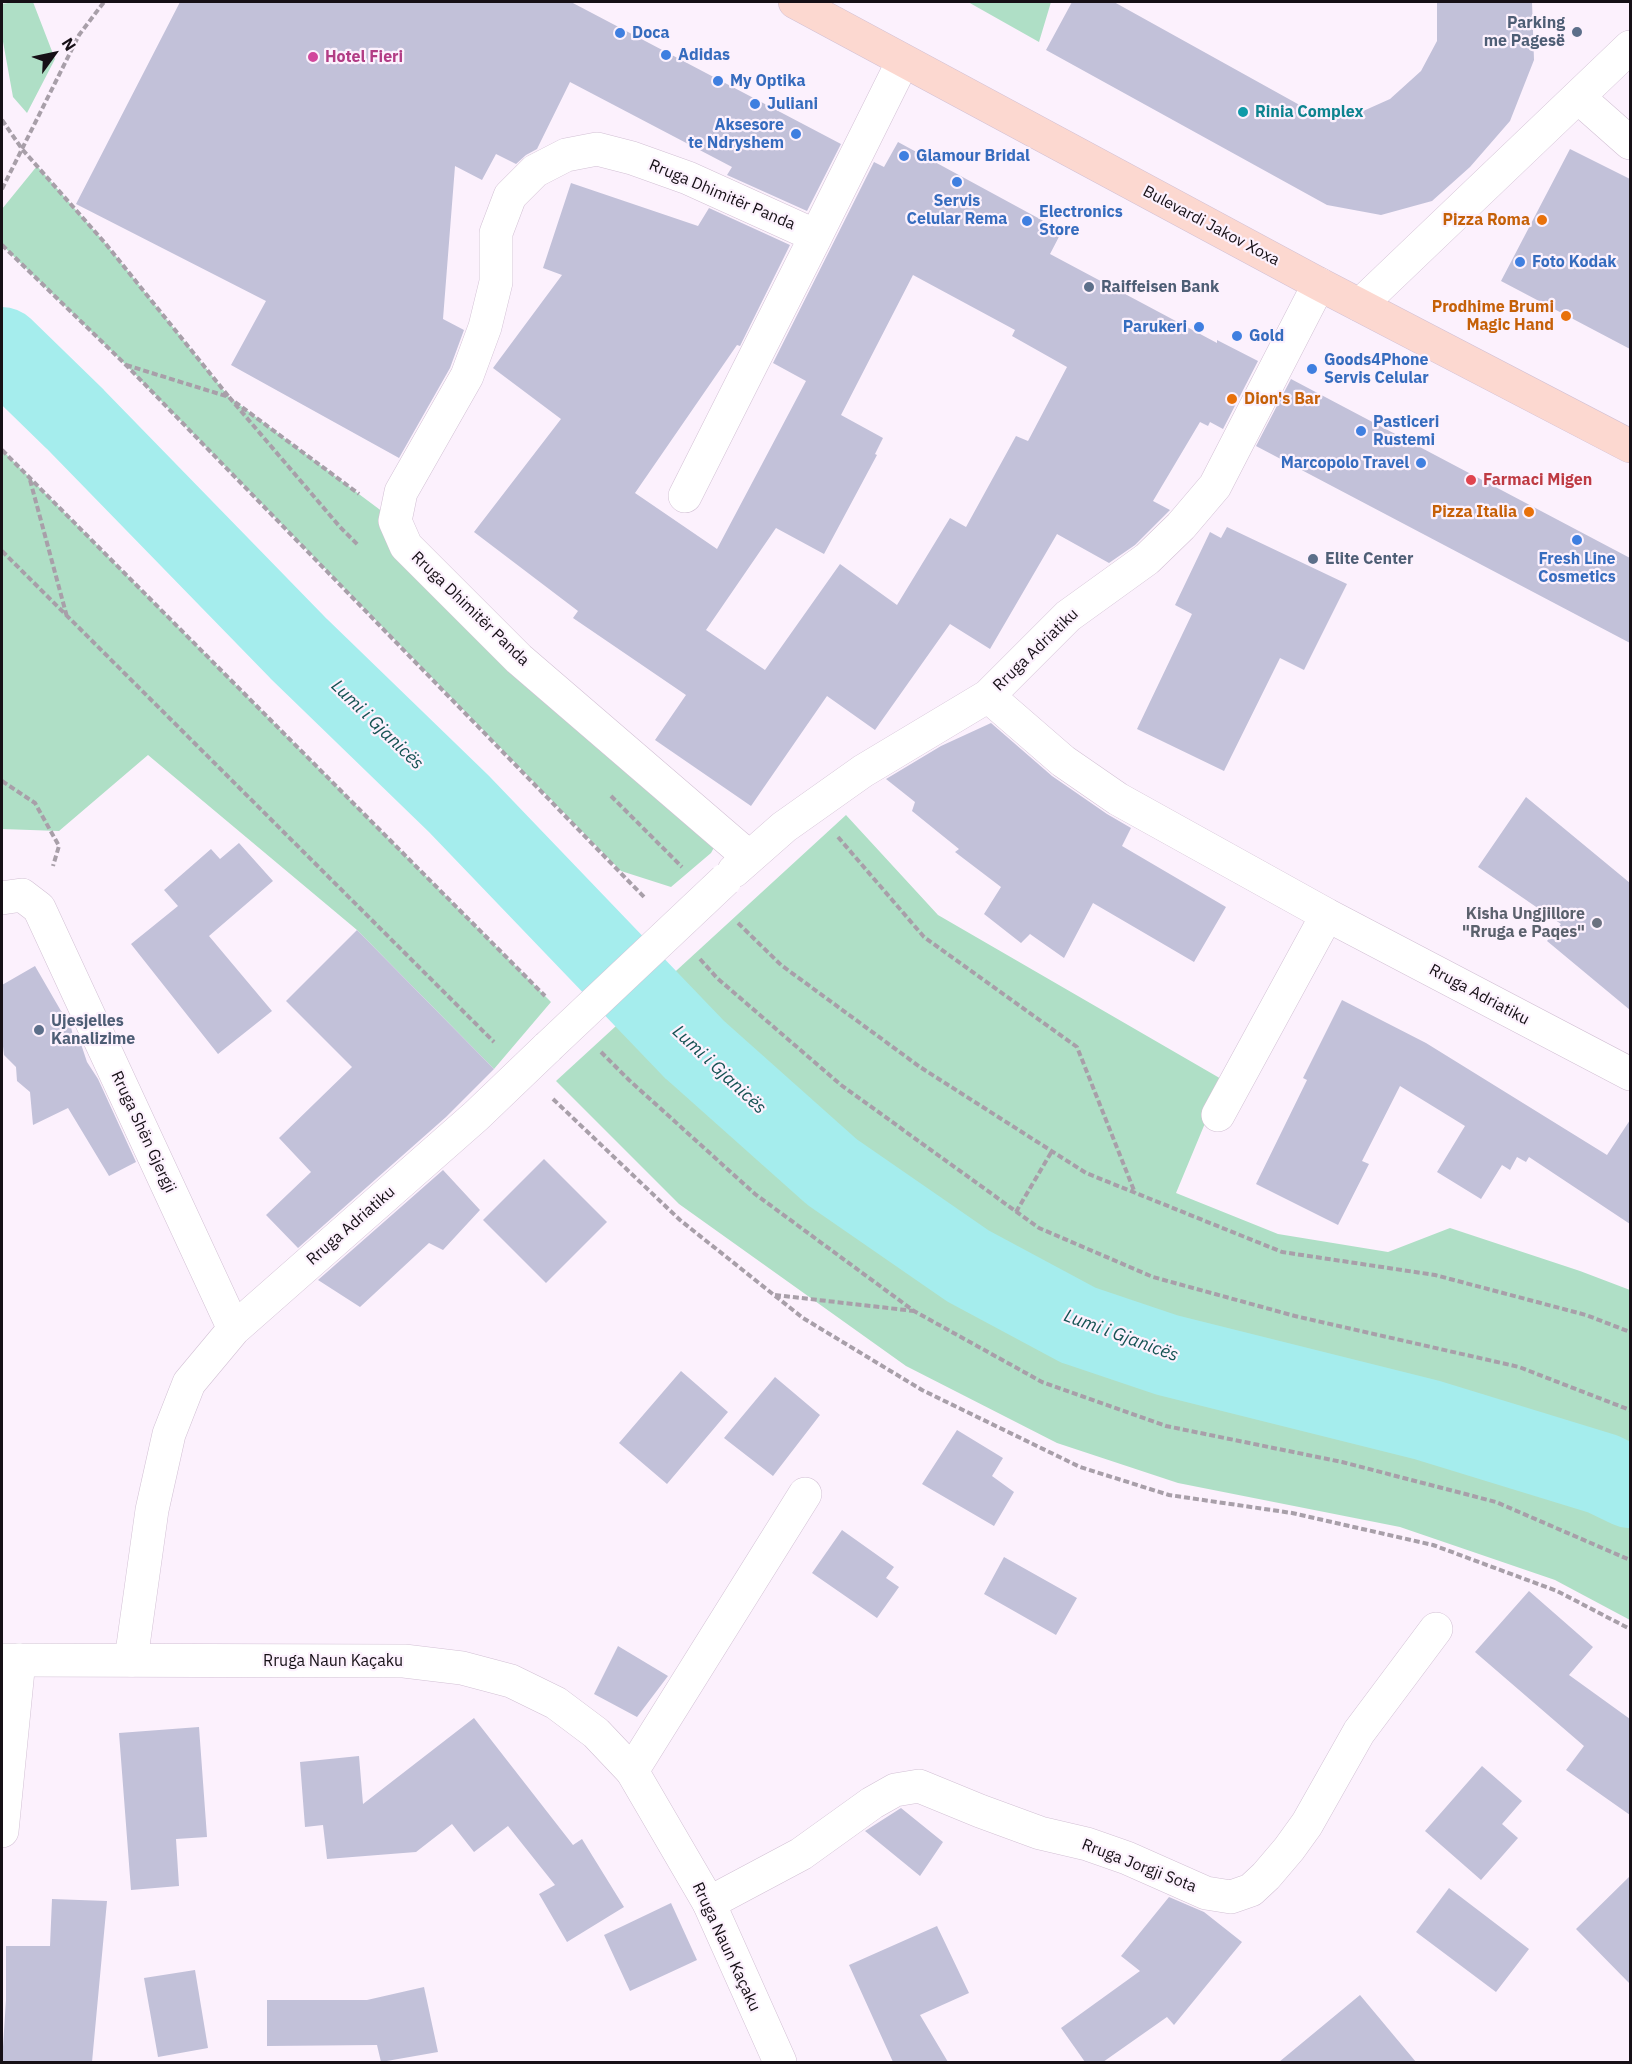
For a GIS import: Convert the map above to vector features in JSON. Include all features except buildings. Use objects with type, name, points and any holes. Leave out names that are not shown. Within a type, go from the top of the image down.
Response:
[{"type":"main road","name":"Bulevardi Jakov Xoxa","points":[[795,2],[1319,284],[1630,446]]},
{"type":"street","points":[[1360,305],[1630,46]]},
{"type":"street","name":"Rruga Dhimitër Panda","points":[[685,496],[903,61]]},
{"type":"street","points":[[1578,97],[1630,143]]},
{"type":"street","name":"Rruga Dhimitër Panda","points":[[749,857],[519,659],[406,546],[395,521],[401,492],[467,376],[485,327],[496,282],[496,233],[510,196],[535,171],[566,154],[597,149],[615,153],[688,178],[816,236]]},
{"type":"street","name":"Rruga Adriatiku","points":[[1319,284],[1215,486],[1181,526],[1147,559],[1068,616],[988,696],[1063,762],[1118,799],[1327,915],[1630,1074]]},
{"type":"street","points":[[749,857],[784,827],[863,771],[988,696]]},
{"type":"street","name":"Rruga Adriatiku","points":[[131,1660],[152,1510],[169,1434],[189,1383],[234,1329],[467,1124],[749,857]]},
{"type":"street","points":[[2,898],[22,895],[39,909]]},
{"type":"street","name":"Rruga Shën Gjergji","points":[[39,909],[234,1329]]},
{"type":"street","points":[[1218,1114],[1327,915]]},
{"type":"street","points":[[632,1771],[805,1494]]},
{"type":"street","name":"Rruga Jorgji Sota","points":[[709,1903],[801,1854],[872,1803],[895,1790],[919,1786],[1040,1833],[1087,1844],[1127,1858],[1206,1893],[1231,1898],[1251,1890],[1289,1849],[1307,1824],[1359,1732],[1436,1629]]},
{"type":"street","points":[[2,1831],[10,1660]]},
{"type":"street","name":"Rruga Naun Kaçaku","points":[[10,1660],[404,1661],[462,1668],[511,1681],[556,1703],[596,1733],[632,1771],[709,1903],[780,2062]]},
{"type":"path","points":[[2,188],[79,35],[104,2]]},
{"type":"path","points":[[2,120],[22,149],[105,243],[229,397],[340,527],[366,552]]},
{"type":"path","points":[[2,245],[126,365],[653,907]]},
{"type":"path","points":[[126,365],[229,397],[395,521]]},
{"type":"path","points":[[2,450],[551,1002]]},
{"type":"path","points":[[30,479],[68,619]]},
{"type":"path","points":[[2,551],[524,1071],[680,1220],[803,1318],[922,1390],[1080,1467],[1169,1495],[1292,1513],[1433,1545],[1557,1591],[1630,1629]]},
{"type":"path","points":[[2,781],[35,802],[59,846],[39,909]]},
{"type":"path","points":[[603,788],[687,872]]},
{"type":"path","points":[[812,807],[924,937],[1077,1047],[1135,1193]]},
{"type":"path","points":[[730,915],[781,965],[920,1067],[1086,1173],[1282,1252],[1435,1275],[1586,1315],[1630,1332]]},
{"type":"path","points":[[693,951],[717,978],[841,1085],[1039,1228],[1153,1277],[1295,1316],[1520,1367],[1630,1410]]},
{"type":"path","points":[[597,1049],[755,1194],[914,1311],[1042,1382],[1166,1426],[1342,1462],[1496,1502],[1630,1560]]},
{"type":"path","points":[[1016,1212],[1052,1151]]},
{"type":"path","points":[[774,1295],[914,1311]]},
{"type":"green space","points":[[33,2],[55,59],[27,113],[13,97],[2,36],[2,4]]},
{"type":"green space","points":[[968,2],[1051,2],[1039,42]]},
{"type":"green space","points":[[37,166],[105,243],[229,397],[395,521],[722,833],[711,853],[671,887],[621,871],[126,365],[2,245],[2,209]]},
{"type":"green space","points":[[2,450],[551,1002],[494,1069],[357,930],[148,755],[59,831],[2,829]]},
{"type":"green space","points":[[846,815],[938,915],[1223,1080],[1176,1193],[1278,1234],[1388,1252],[1450,1228],[1630,1290],[1630,1620],[1555,1580],[1400,1527],[1178,1483],[1057,1443],[906,1366],[679,1204],[556,1081]]},
{"type":"waterway","name":"Lumi i Gjanicës","points":[[2,348],[75,419],[299,649],[459,804],[694,1049],[832,1172],[968,1266],[1078,1325],[1167,1355],[1427,1420],[1603,1474],[1630,1487]]},
{"type":"place","name":"Parking me Pagesë","points":[[1577,32]]},
{"type":"place","name":"Doca","points":[[620,33]]},
{"type":"place","name":"Adidas","points":[[666,55]]},
{"type":"place","name":"Hotel Fieri","points":[[313,57]]},
{"type":"place","name":"My Optika","points":[[718,81]]},
{"type":"place","name":"Juliani","points":[[755,104]]},
{"type":"place","name":"Rinia Complex","points":[[1243,112]]},
{"type":"place","name":"Aksesore te Ndryshem","points":[[796,134]]},
{"type":"place","name":"Glamour Bridal","points":[[904,156]]},
{"type":"place","name":"Servis Celular Rema","points":[[957,182]]},
{"type":"place","name":"Pizza Roma","points":[[1542,220]]},
{"type":"place","name":"Electronics Store","points":[[1027,221]]},
{"type":"place","name":"Foto Kodak","points":[[1520,262]]},
{"type":"place","name":"Raiffeisen Bank","points":[[1089,287]]},
{"type":"place","name":"Prodhime Brumi Magic Hand","points":[[1566,316]]},
{"type":"place","name":"Parukeri","points":[[1199,327]]},
{"type":"place","name":"Gold","points":[[1237,336]]},
{"type":"place","name":"Goods4Phone Servis Celular","points":[[1312,369]]},
{"type":"place","name":"Dion's Bar","points":[[1232,399]]},
{"type":"place","name":"Pasticeri Rustemi","points":[[1361,431]]},
{"type":"place","name":"Marcopolo Travel","points":[[1421,463]]},
{"type":"place","name":"Farmaci Migen","points":[[1471,480]]},
{"type":"place","name":"Pizza Italia","points":[[1529,512]]},
{"type":"place","name":"Fresh Line Cosmetics","points":[[1577,540]]},
{"type":"place","name":"Elite Center","points":[[1313,559]]},
{"type":"place","name":"Kisha Ungjillore \"Rruga e Paqes\"","points":[[1597,923]]},
{"type":"place","name":"Ujesjelles Kanalizime","points":[[39,1030]]}]
